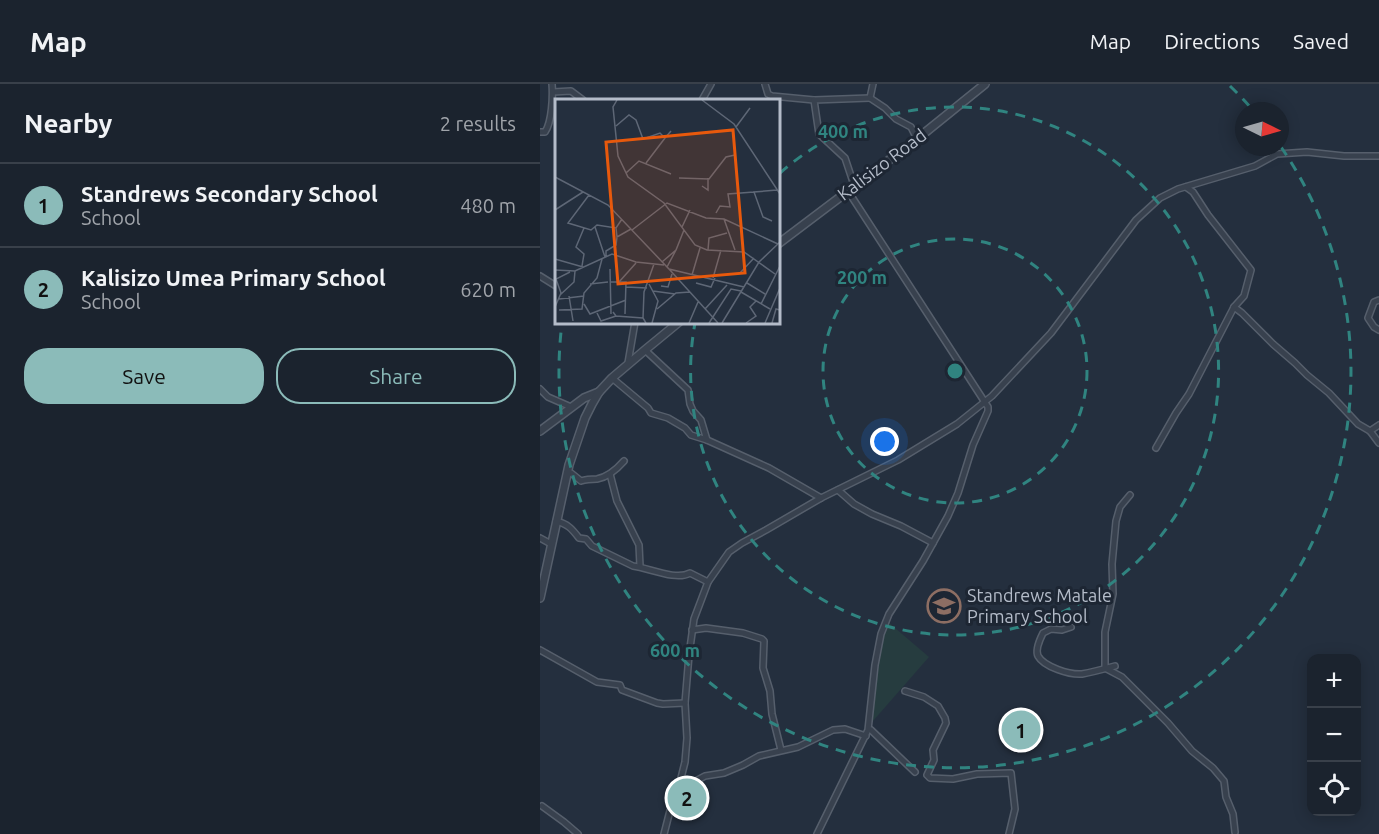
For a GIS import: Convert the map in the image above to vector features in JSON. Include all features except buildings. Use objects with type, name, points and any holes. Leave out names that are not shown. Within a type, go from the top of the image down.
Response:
[{"type":"street","points":[[540,132],[545,132],[549,126],[552,84]]},
{"type":"street","points":[[703,99],[711,84]]},
{"type":"street","points":[[765,84],[768,94],[772,96],[814,100],[870,98],[911,128],[916,139]]},
{"type":"street","points":[[870,98],[873,84]]},
{"type":"street","name":"Kalisizo Road","points":[[780,242],[985,84]]},
{"type":"street","points":[[553,92],[571,91],[582,99]]},
{"type":"street","points":[[814,100],[819,134],[845,158],[851,188],[988,407],[955,501],[933,543],[889,614],[880,634],[870,724],[818,834]]},
{"type":"street","points":[[664,834],[685,762],[687,738],[685,703],[692,630],[708,582],[729,552],[821,498],[898,460],[957,424],[985,402],[1051,333],[1136,220],[1160,198],[1186,187],[1247,169],[1277,154],[1307,152],[1344,156],[1379,156]]},
{"type":"street","points":[[1156,448],[1190,394],[1234,307],[1244,296],[1251,270],[1193,192],[1186,187]]},
{"type":"street","points":[[540,276],[555,285]]},
{"type":"street","points":[[1379,300],[1374,302],[1368,318],[1379,330]]},
{"type":"street","points":[[1234,307],[1329,393],[1358,424],[1370,431],[1379,444]]},
{"type":"street","points":[[628,363],[635,324]]},
{"type":"street","points":[[540,598],[543,565],[551,544],[567,473],[585,418],[598,392],[628,363],[677,324]]},
{"type":"street","points":[[645,350],[688,390],[690,404],[701,420],[707,440]]},
{"type":"street","points":[[612,378],[651,413],[668,418],[685,428],[691,435],[769,468],[821,498]]},
{"type":"street","points":[[540,389],[548,398],[571,407]]},
{"type":"street","points":[[540,431],[584,398],[598,392]]},
{"type":"street","points":[[1370,431],[1379,426]]},
{"type":"street","points":[[567,473],[571,473],[581,481],[600,478],[610,474],[624,461]]},
{"type":"street","points":[[610,474],[617,501],[639,545],[640,566]]},
{"type":"street","points":[[838,490],[854,504],[933,543]]},
{"type":"street","points":[[1105,668],[1105,632],[1113,594],[1112,564],[1116,521],[1120,507],[1130,495]]},
{"type":"street","points":[[556,521],[566,524],[579,538],[586,539],[592,546],[633,566],[666,574],[684,576],[690,573],[708,582]]},
{"type":"street","points":[[540,538],[551,544]]},
{"type":"street","points":[[1071,627],[1062,630],[1051,629],[1043,633],[1037,652],[1040,659],[1069,673],[1081,674],[1115,666]]},
{"type":"street","points":[[692,630],[706,628],[743,633],[764,641],[763,668],[770,691],[773,720],[781,750]]},
{"type":"street","points":[[540,650],[597,682],[620,685],[622,690],[657,703],[685,703]]},
{"type":"street","points":[[1105,668],[1122,677],[1168,723],[1192,751],[1213,768],[1224,781],[1226,797],[1233,814],[1235,832]]},
{"type":"street","points":[[905,691],[924,697],[938,706],[945,718],[946,723],[933,750],[934,760],[927,775],[930,778],[953,779],[977,774],[1011,773],[1015,809],[1009,834]]},
{"type":"street","points":[[679,786],[690,784],[705,776],[724,773],[759,756],[798,747],[818,736],[838,729],[866,736]]},
{"type":"street","points":[[871,730],[915,772]]},
{"type":"street","points":[[542,806],[578,834]]},
{"type":"green space","points":[[888,622],[929,657],[873,721],[871,715],[876,667],[880,644]]},
{"type":"place","name":"Standrews Matale Primary School","points":[[944,606]]},
{"type":"place","name":"Standrews Secondary School","points":[[1021,730]]},
{"type":"place","name":"Kalisizo Umea Primary School","points":[[687,798]]}]
